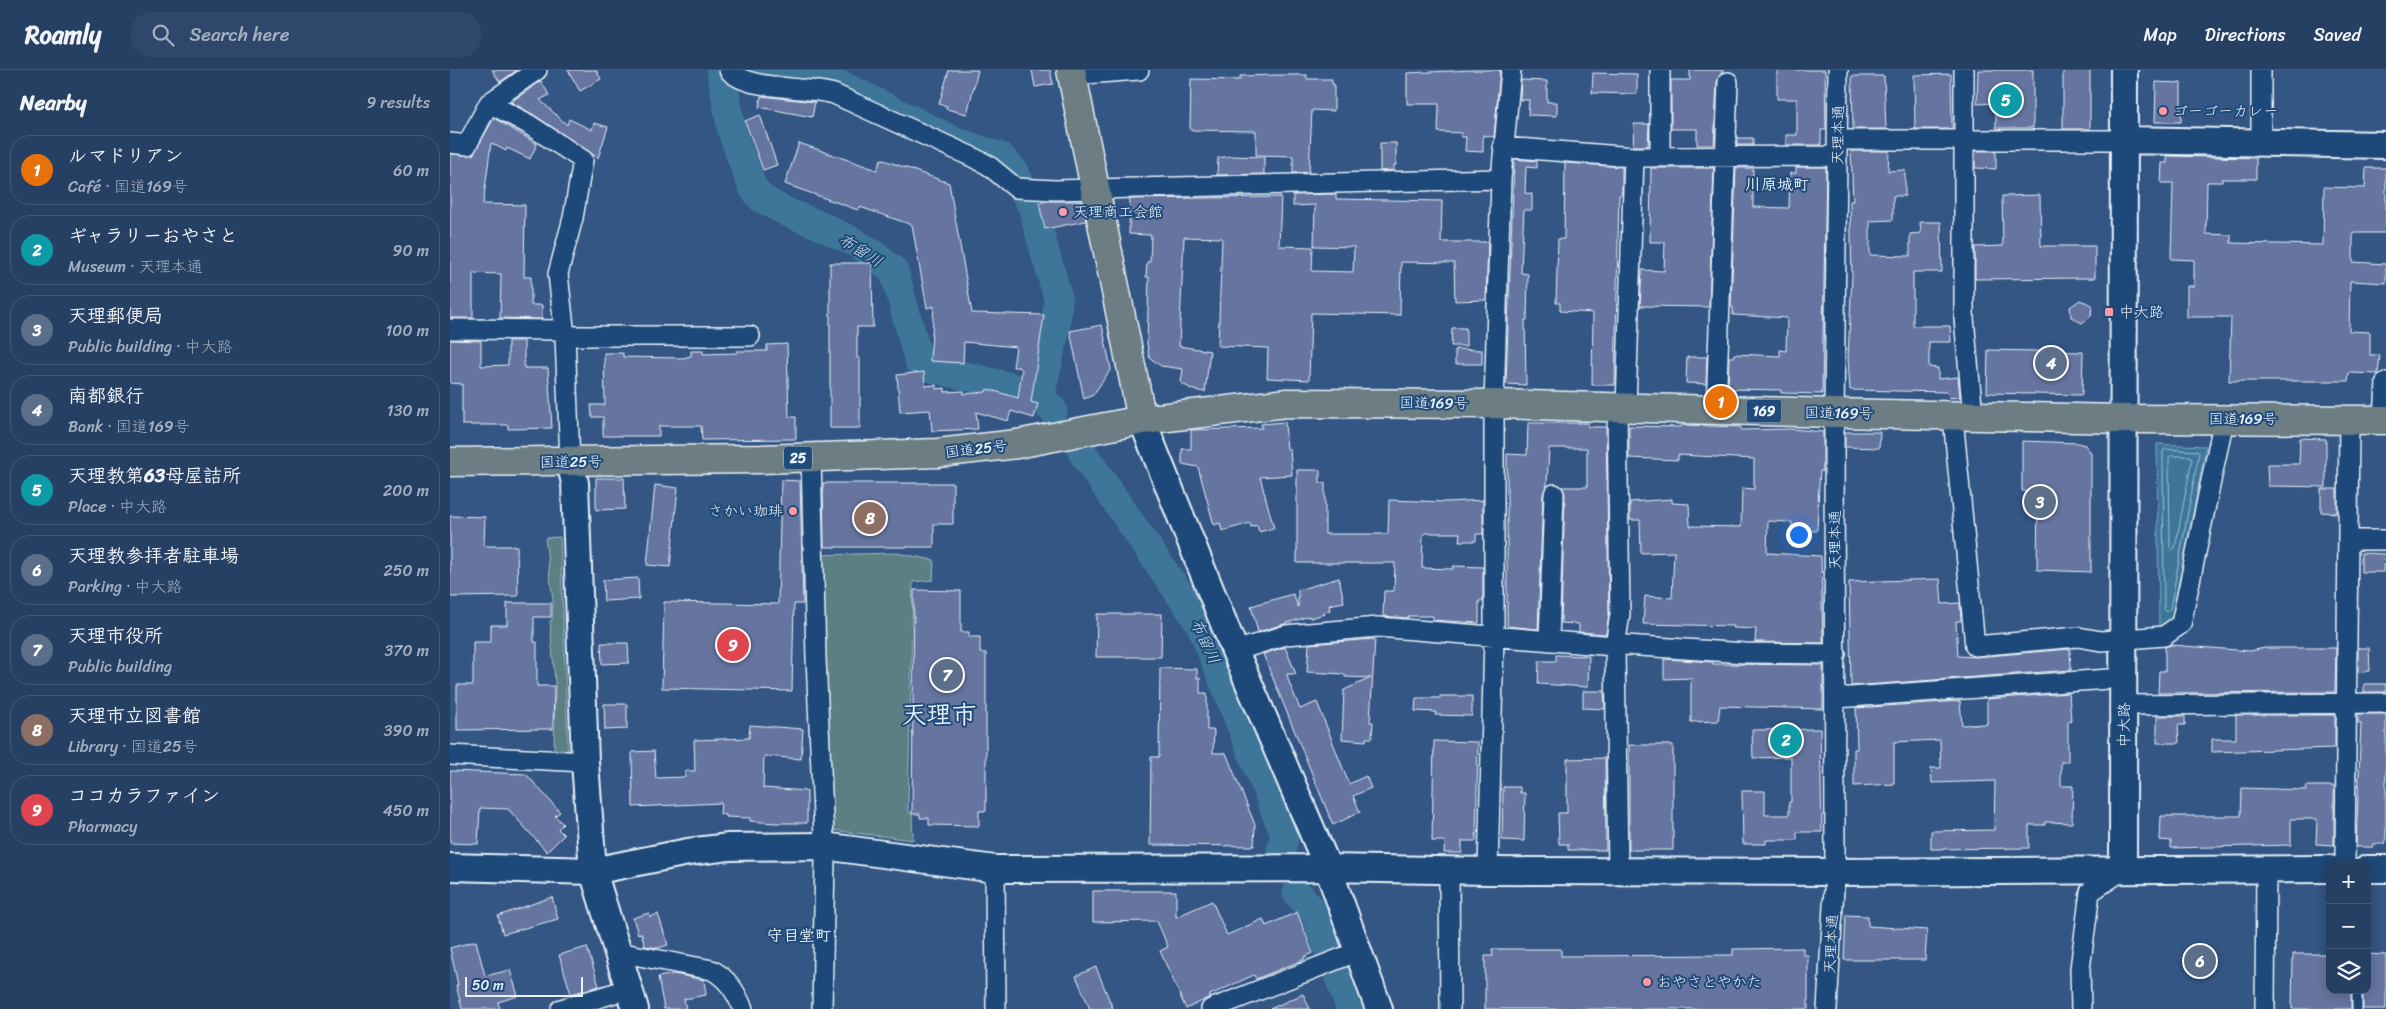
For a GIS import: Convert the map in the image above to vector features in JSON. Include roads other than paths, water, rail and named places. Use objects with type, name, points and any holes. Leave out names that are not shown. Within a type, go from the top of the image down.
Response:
[{"type":"highway","points":[[1071,72],[1142,420]]},
{"type":"highway","name":"国道169号","points":[[1142,420],[1287,403],[1494,404],[2124,419],[2385,420]]},
{"type":"highway","name":"国道25号","points":[[450,462],[570,462],[888,456],[962,451],[1017,444],[1142,420]]},
{"type":"street","points":[[450,143],[467,145],[489,103],[537,70]]},
{"type":"street","points":[[729,70],[741,79],[761,84],[820,90],[834,94],[970,156],[988,165],[1024,189],[1094,190],[1501,179]]},
{"type":"street","points":[[1071,72],[1139,70]]},
{"type":"street","points":[[1488,871],[1494,638],[1494,404],[1501,179],[1511,70]]},
{"type":"street","points":[[1660,70],[1660,157]]},
{"type":"street","name":"天理本通","points":[[1827,1009],[1835,872],[1834,413],[1838,70]]},
{"type":"street","points":[[1964,70],[1964,416],[1954,428],[1975,646],[2078,637],[2124,640],[2164,636],[2181,624],[2224,419]]},
{"type":"street","name":"中大路","points":[[2123,870],[2124,70]]},
{"type":"street","points":[[2261,70],[2261,144]]},
{"type":"street","points":[[1716,410],[1728,82]]},
{"type":"street","points":[[489,103],[528,124],[583,160],[573,218],[558,274],[565,333],[570,462],[575,483],[585,762],[593,871],[632,999],[561,1009]]},
{"type":"street","points":[[1503,147],[1634,157],[1726,158],[1963,139],[2386,145]]},
{"type":"street","points":[[1618,871],[1615,646],[1620,614],[1622,407],[1634,157]]},
{"type":"street","points":[[450,329],[750,336]]},
{"type":"street","points":[[2385,420],[2386,382]]},
{"type":"street","points":[[1142,420],[1235,650],[1328,868],[1350,954],[1379,1009]]},
{"type":"street","points":[[2345,859],[2348,702],[2349,420]]},
{"type":"street","points":[[812,458],[823,846],[825,860],[822,1009]]},
{"type":"street","points":[[1549,642],[1554,494]]},
{"type":"street","points":[[2348,540],[2386,540]]},
{"type":"street","points":[[1235,650],[1286,635],[1344,628],[1378,627],[1494,638],[1615,646],[1625,645],[1745,653],[1836,654]]},
{"type":"street","points":[[1836,698],[2124,678]]},
{"type":"street","points":[[2124,705],[2386,703]]},
{"type":"street","points":[[450,756],[585,762]]},
{"type":"street","points":[[450,867],[593,871],[670,855],[729,847],[823,846],[995,868],[1328,868],[1449,871],[1835,872],[2326,869]]},
{"type":"street","points":[[995,868],[996,1009]]},
{"type":"street","points":[[2265,1009],[2266,869]]},
{"type":"street","points":[[2371,869],[2386,869]]},
{"type":"street","points":[[2081,1009],[2080,969],[2090,892],[2123,870]]},
{"type":"street","points":[[1449,871],[1450,1009]]},
{"type":"street","points":[[618,952],[712,970],[722,976],[732,986],[742,1009]]},
{"type":"street","points":[[1211,1009],[1350,954]]},
{"type":"lane","points":[[2357,994],[2357,1009]]},
{"type":"water","points":[[2157,444],[2206,446],[2174,610],[2168,628],[2159,630]]},
{"type":"waterway","name":"布留川","points":[[721,70],[732,132],[752,186],[761,198],[784,211],[852,241],[876,256],[894,271],[919,362],[932,368],[1027,391],[1040,398],[1053,410]]},
{"type":"waterway","points":[[762,70],[831,80],[954,141],[1001,157],[1014,171],[1032,206],[1058,298],[1056,326],[1040,398]]},
{"type":"waterway","name":"布留川","points":[[1082,452],[1201,625],[1285,835],[1281,851]]},
{"type":"waterway","name":"布留川","points":[[1297,893],[1315,913],[1351,1009]]},
{"type":"place","name":"天理教第63母屋詰所","points":[[2006,100]]},
{"type":"place","name":"ゴーゴーカレー","points":[[2163,111]]},
{"type":"place","name":"天理商工会館","points":[[1063,212]]},
{"type":"place","name":"中大路","points":[[2109,312]]},
{"type":"place","name":"南都銀行","points":[[2051,363]]},
{"type":"place","name":"ルマドリアン","points":[[1721,402]]},
{"type":"place","name":"天理郵便局","points":[[2040,502]]},
{"type":"place","name":"さかい珈琲","points":[[793,511]]},
{"type":"place","name":"天理市立図書館","points":[[870,518]]},
{"type":"place","name":"ココカラファイン","points":[[733,645]]},
{"type":"place","name":"天理市役所","points":[[947,675]]},
{"type":"place","name":"ギャラリーおやさと","points":[[1786,740]]},
{"type":"place","name":"天理教参拝者駐車場","points":[[2200,961]]},
{"type":"place","name":"おやさとやかた","points":[[1647,982]]},
{"type":"district","name":"川原城町","points":[[1777,184]]},
{"type":"district","name":"天理市","points":[[939,714]]},
{"type":"district","name":"守目堂町","points":[[799,935]]}]
